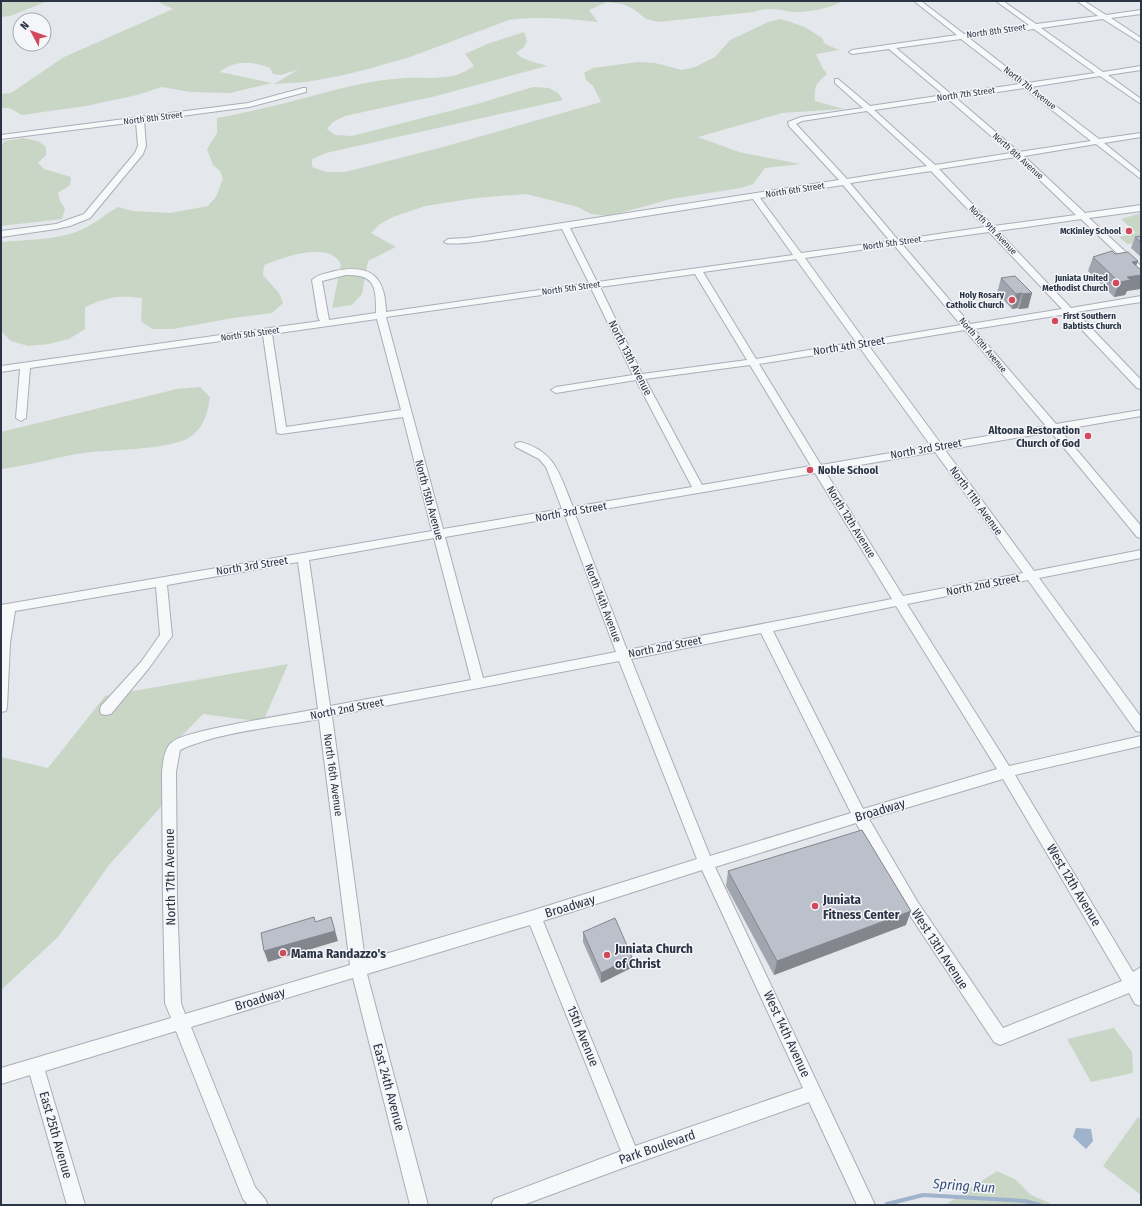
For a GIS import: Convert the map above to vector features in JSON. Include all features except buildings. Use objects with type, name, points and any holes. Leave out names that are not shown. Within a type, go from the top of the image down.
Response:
[{"type":"street","name":"North 7th Avenue","points":[[918,1],[1141,177]]},
{"type":"street","points":[[998,1],[1141,102]]},
{"type":"street","points":[[1080,1],[1141,41]]},
{"type":"street","name":"North 8th Street","points":[[852,52],[1141,12]]},
{"type":"street","name":"North 8th Avenue","points":[[890,46],[1018,155],[1141,271]]},
{"type":"street","name":"North 7th Street","points":[[792,122],[801,119],[948,96],[1141,68]]},
{"type":"street","name":"North 9th Avenue","points":[[838,81],[933,168],[1141,386]]},
{"type":"street","name":"North 8th Street","points":[[1,137],[249,105],[303,90]]},
{"type":"street","points":[[1,234],[72,223],[87,216],[135,161],[142,146],[140,119]]},
{"type":"street","name":"North 10th Avenue","points":[[792,122],[793,127],[845,182],[1141,534]]},
{"type":"street","name":"North 6th Street","points":[[448,242],[467,241],[565,226],[1141,135]]},
{"type":"street","name":"North 11th Avenue","points":[[755,196],[861,344],[1141,727]]},
{"type":"street","name":"North 5th Street","points":[[1,369],[1141,208]]},
{"type":"street","name":"North 13th Avenue","points":[[565,226],[639,377],[699,489]]},
{"type":"street","name":"North 12th Avenue","points":[[698,271],[899,601],[1006,772]]},
{"type":"street","name":"North 15th Avenue","points":[[326,323],[323,317],[317,280],[346,272],[370,274],[379,291],[381,315],[478,684]]},
{"type":"street","name":"North 4th Street","points":[[556,390],[639,377],[754,362],[1141,300]]},
{"type":"street","points":[[267,332],[281,431],[397,415],[406,412]]},
{"type":"street","points":[[21,418],[25,366]]},
{"type":"street","name":"North 3rd Street","points":[[5,609],[1141,413]]},
{"type":"street","name":"North 14th Avenue","points":[[520,446],[543,457],[550,466],[570,512],[623,655],[706,863]]},
{"type":"street","name":"North 2nd Street","points":[[190,740],[225,731],[478,684],[1141,554]]},
{"type":"street","name":"North 16th Avenue","points":[[304,558],[343,845],[358,969]]},
{"type":"street","points":[[106,710],[145,664],[166,636],[162,581]]},
{"type":"street","points":[[1,707],[5,609]]},
{"type":"street","points":[[765,628],[860,817]]},
{"type":"street","name":"North 17th Avenue","points":[[190,740],[176,747],[171,756],[169,772],[170,900],[173,1003],[249,1194],[259,1205]]},
{"type":"street","name":"Broadway","points":[[1,1076],[534,917],[1006,772],[1141,741]]},
{"type":"street","name":"West 12th Avenue","points":[[1006,772],[1138,982],[1141,999]]},
{"type":"street","name":"West 13th Avenue","points":[[860,817],[912,906],[1000,1037],[1138,982]]},
{"type":"street","name":"West 14th Avenue","points":[[706,863],[866,1205]]},
{"type":"street","name":"15th Avenue","points":[[534,917],[632,1156]]},
{"type":"street","name":"East 24th Avenue","points":[[358,969],[419,1205]]},
{"type":"street","name":"East 25th Avenue","points":[[35,1066],[76,1205]]},
{"type":"street","name":"Park Boulevard","points":[[500,1205],[632,1156],[814,1092]]},
{"type":"green space","points":[[1,1],[48,1],[20,12],[12,12],[12,15],[10,16],[1,17]]},
{"type":"green space","points":[[156,1],[843,1],[828,7],[806,12],[766,9],[754,12],[658,22],[646,19],[632,8],[622,4],[607,2],[589,10],[598,22],[543,18],[509,20],[410,57],[339,76],[306,82],[274,84],[299,69],[281,75],[273,74],[270,68],[264,66],[244,63],[231,65],[220,72],[272,83],[230,93],[190,92],[162,87],[137,95],[86,106],[22,115],[9,108],[1,108],[1,94],[11,93],[64,57],[173,9]]},
{"type":"green space","points":[[781,19],[805,27],[822,38],[825,44],[839,50],[816,54],[827,74],[816,85],[815,101],[844,109],[782,113],[698,137],[739,152],[800,164],[765,168],[753,184],[741,188],[671,199],[609,216],[591,214],[578,207],[526,194],[476,198],[425,206],[393,217],[380,224],[371,233],[396,247],[368,261],[362,294],[352,305],[332,308],[341,264],[338,260],[332,255],[325,253],[307,252],[289,256],[264,265],[263,275],[279,293],[283,303],[272,313],[233,318],[173,329],[152,329],[141,321],[142,298],[119,297],[100,301],[85,307],[85,329],[69,339],[49,344],[28,346],[11,341],[1,331],[1,242],[67,235],[82,230],[118,207],[133,211],[170,213],[208,206],[216,197],[223,179],[220,171],[213,165],[207,149],[217,133],[217,118],[350,86],[377,81],[404,78],[449,77],[466,71],[474,66],[465,54],[487,44],[524,32],[527,41],[524,47],[516,53],[526,60],[547,66],[436,96],[345,116],[333,122],[327,129],[335,135],[352,136],[477,104],[533,87],[549,88],[558,93],[563,100],[326,153],[312,159],[312,167],[326,172],[345,172],[443,147],[601,102],[593,86],[586,80],[584,73],[593,68],[638,62],[655,63],[682,70],[695,67],[715,57],[730,40],[768,22]]},
{"type":"green space","points":[[24,138],[38,141],[46,147],[46,155],[38,163],[44,169],[71,177],[70,185],[58,193],[60,201],[65,209],[62,219],[1,226],[1,145],[5,141]]},
{"type":"green space","points":[[1141,213],[1141,242],[1127,244],[1119,237],[1136,233],[1121,219]]},
{"type":"green space","points":[[200,387],[210,397],[206,414],[199,429],[190,437],[180,442],[136,449],[88,452],[1,469],[1,432],[177,389]]},
{"type":"green space","points":[[288,664],[263,722],[203,714],[163,755],[175,791],[109,865],[58,937],[1,990],[1,757],[48,768],[105,696]]},
{"type":"green space","points":[[1114,1028],[1132,1052],[1133,1073],[1091,1082],[1067,1039]]},
{"type":"green space","points":[[1138,1117],[1141,1120],[1141,1195],[1103,1166]]},
{"type":"green space","points":[[997,1171],[1016,1180],[1031,1195],[1054,1205],[945,1205]]},
{"type":"water","points":[[1076,1128],[1091,1129],[1093,1141],[1086,1149],[1073,1137]]},
{"type":"waterway","name":"Spring Run","points":[[887,1204],[923,1195],[1025,1201],[1040,1205]]},
{"type":"place","name":"McKinley School","points":[[1129,231]]},
{"type":"place","name":"Juniata United Methodist Church","points":[[1116,283]]},
{"type":"place","name":"Holy Rosary Catholic Church","points":[[1012,300]]},
{"type":"place","name":"First Southern Babtists Church","points":[[1055,321]]},
{"type":"place","name":"Altoona Restoration Church of God","points":[[1088,436]]},
{"type":"place","name":"Noble School","points":[[810,470]]},
{"type":"place","name":"Juniata Fitness Center","points":[[815,906]]},
{"type":"place","name":"Mama Randazzo's","points":[[283,953]]},
{"type":"place","name":"Juniata Church of Christ","points":[[607,955]]}]
